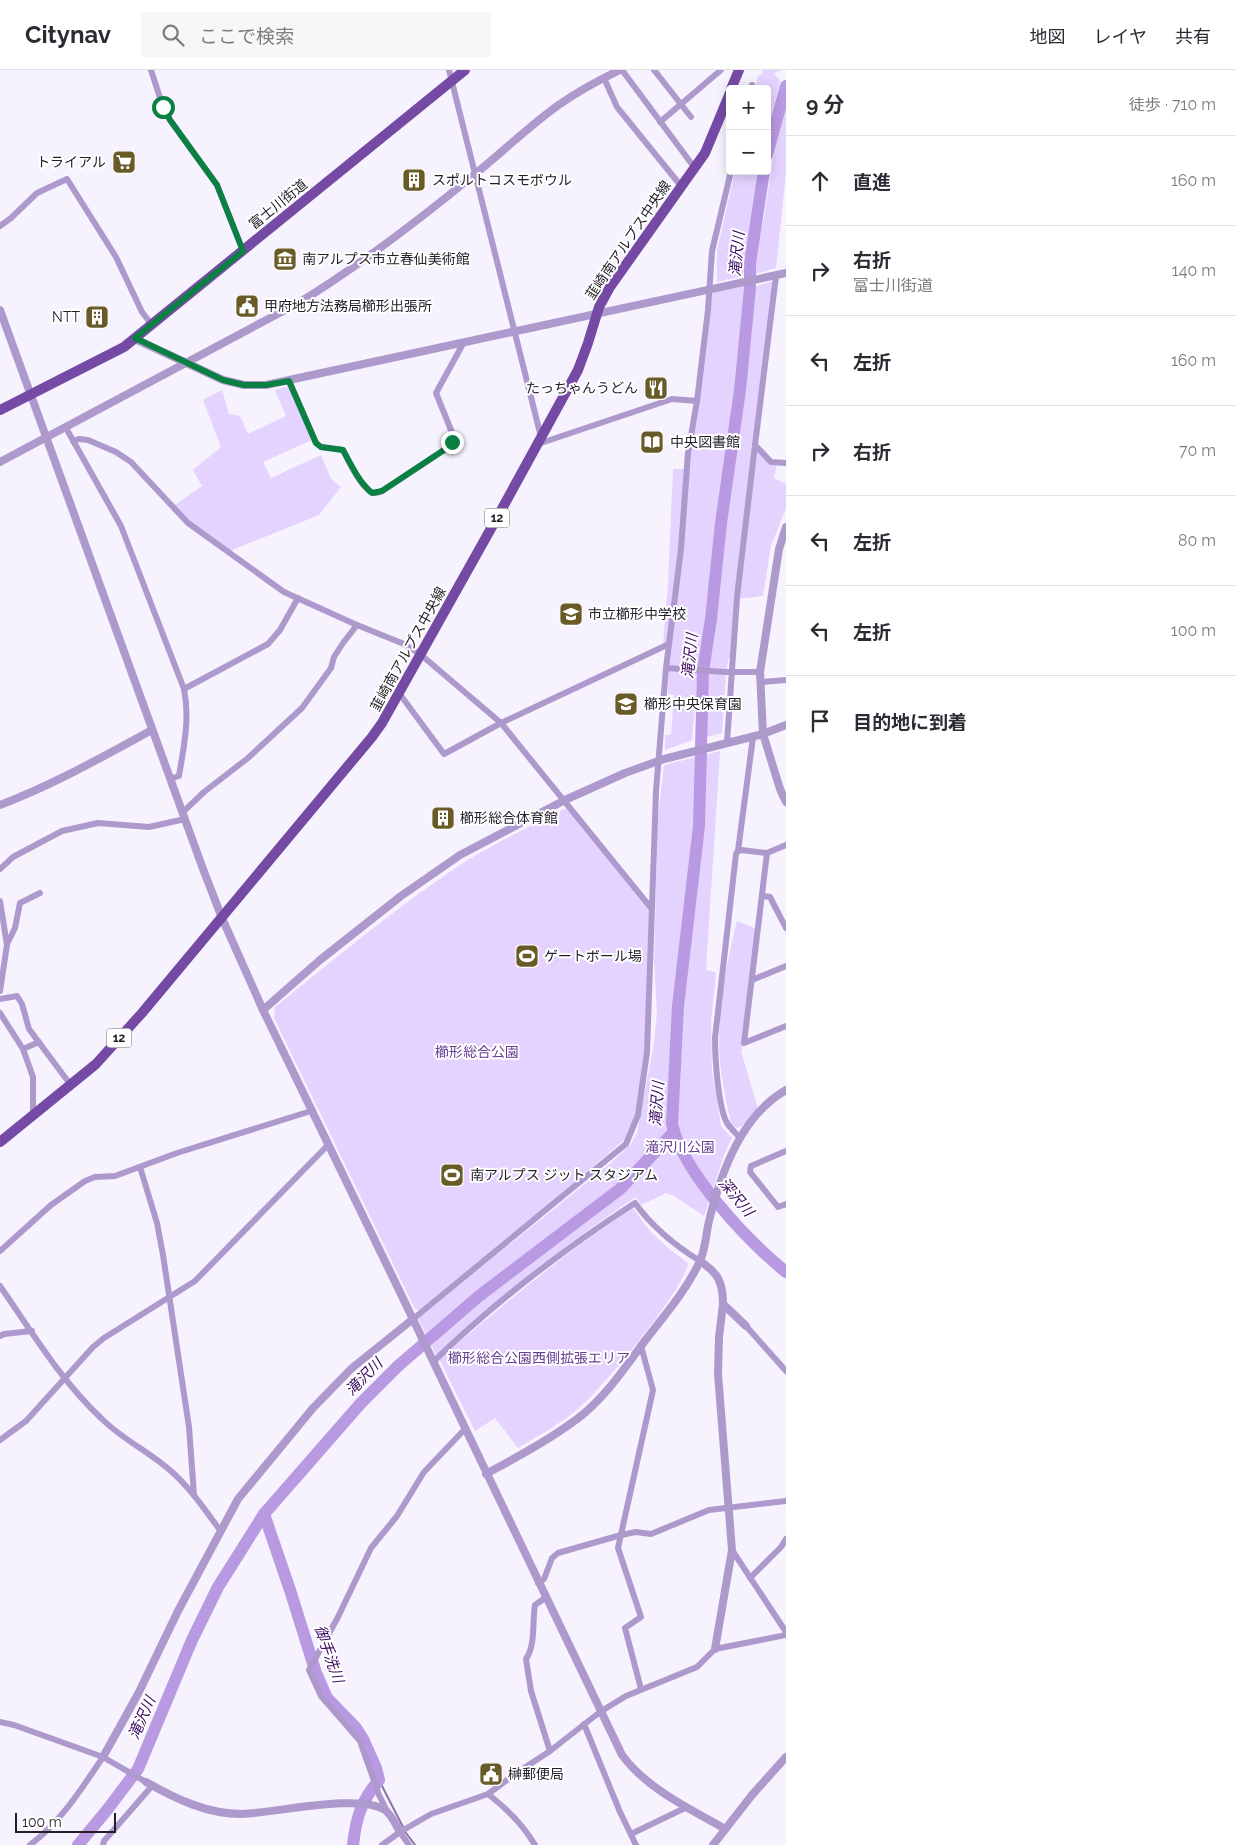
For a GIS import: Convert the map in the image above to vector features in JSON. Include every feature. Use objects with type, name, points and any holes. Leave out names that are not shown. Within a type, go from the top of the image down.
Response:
[{"type":"main road","name":"富士川街道","points":[[0,410],[124,347],[243,251],[451,75],[464,70]]},
{"type":"main road","points":[[732,85],[738,70]]},
{"type":"main road","name":"韮崎南アルプス中央線","points":[[0,1142],[102,1056],[222,918],[382,723],[578,370],[596,314],[610,287],[704,153],[715,132],[726,103]]},
{"type":"street","points":[[151,70],[163,107],[170,120],[217,185],[243,251]]},
{"type":"street","points":[[0,462],[188,363],[333,282],[476,174],[560,104],[621,70],[694,167]]},
{"type":"street","points":[[654,70],[690,117]]},
{"type":"street","points":[[660,122],[721,70]]},
{"type":"street","points":[[451,75],[540,441],[672,398],[697,401]]},
{"type":"street","points":[[604,78],[617,107],[681,186]]},
{"type":"street","points":[[30,1845],[46,1834],[83,1787],[103,1757],[138,1694],[178,1611],[238,1499],[313,1408],[352,1368],[414,1321],[626,1144],[638,1115],[647,1052],[654,817],[661,759],[666,668],[681,549],[688,453],[697,401],[710,290],[712,251],[730,175]]},
{"type":"street","points":[[0,226],[37,192],[67,180],[116,257],[142,312],[152,325]]},
{"type":"street","points":[[135,338],[223,380],[244,385],[266,385],[786,273]]},
{"type":"street","points":[[724,743],[736,599],[773,277]]},
{"type":"street","points":[[0,310],[222,918],[263,1010],[622,1755],[630,1767],[647,1782],[725,1829]]},
{"type":"street","points":[[289,381],[316,443],[321,447],[343,450],[366,488],[372,493],[377,493],[450,446],[453,435],[436,393],[464,342]]},
{"type":"street","points":[[66,428],[121,526],[184,689],[187,702],[187,724],[179,776],[170,779]]},
{"type":"street","points":[[73,441],[79,439],[88,440],[116,452],[131,462],[188,523],[284,592],[404,644],[420,654],[502,723],[651,908]]},
{"type":"street","points":[[755,445],[772,462],[786,463]]},
{"type":"street","points":[[786,527],[779,549],[760,672],[763,734],[780,790],[786,802]]},
{"type":"street","points":[[184,689],[268,644],[280,630],[298,598]]},
{"type":"street","points":[[0,869],[13,857],[62,831],[98,823],[149,827],[184,816],[204,792],[248,758],[302,708],[331,668],[334,657],[357,625]]},
{"type":"street","points":[[399,693],[444,754],[502,723],[669,644]]},
{"type":"street","points":[[666,668],[760,672]]},
{"type":"street","points":[[761,682],[786,680]]},
{"type":"street","points":[[263,1010],[320,960],[401,896],[460,855],[564,800],[661,759],[753,737],[786,725]]},
{"type":"street","points":[[0,805],[59,779],[152,730]]},
{"type":"street","points":[[740,1138],[732,1130],[725,1116],[715,1061],[715,1038],[753,737]]},
{"type":"street","points":[[738,851],[767,853],[786,845]]},
{"type":"street","points":[[767,853],[744,1043],[786,1026]]},
{"type":"street","points":[[0,991],[7,945],[15,928],[20,903],[40,893]]},
{"type":"street","points":[[762,896],[770,897],[786,928]]},
{"type":"street","points":[[0,900],[7,945]]},
{"type":"street","points":[[752,980],[786,966]]},
{"type":"street","points":[[0,999],[17,996],[22,1004],[29,1029],[70,1084]]},
{"type":"street","points":[[0,1013],[23,1049],[33,1077],[33,1115]]},
{"type":"street","points":[[23,1049],[39,1042]]},
{"type":"street","points":[[486,1474],[550,1438],[578,1418],[606,1392],[676,1302],[700,1261],[709,1221],[722,1178],[734,1148],[746,1128],[775,1096],[786,1090]]},
{"type":"street","points":[[0,1251],[51,1204],[74,1187],[95,1177],[115,1176],[177,1153],[311,1110]]},
{"type":"street","points":[[0,1440],[26,1421],[104,1338],[195,1281],[328,1146]]},
{"type":"street","points":[[786,1151],[751,1166],[750,1172],[778,1207],[786,1204]]},
{"type":"street","points":[[140,1167],[157,1223],[188,1427],[194,1495]]},
{"type":"street","points":[[382,1845],[400,1831],[431,1814],[488,1794],[550,1751],[600,1712],[626,1696],[698,1667],[715,1649],[732,1550],[718,1374],[723,1294],[718,1276],[712,1269],[670,1241],[654,1227],[636,1203],[600,1226],[516,1290],[432,1360]]},
{"type":"street","points":[[0,1286],[65,1378],[102,1420],[122,1437],[172,1472],[194,1495],[220,1530]]},
{"type":"street","points":[[723,1304],[746,1326],[786,1371]]},
{"type":"street","points":[[0,1336],[32,1331]]},
{"type":"street","points":[[641,1346],[654,1390],[618,1548],[641,1617],[625,1628],[641,1689]]},
{"type":"street","points":[[409,1845],[386,1810],[360,1741],[321,1696],[309,1670],[319,1654],[371,1548],[397,1516],[424,1472],[465,1429]]},
{"type":"street","points":[[538,1583],[544,1580],[552,1558],[558,1553],[621,1535],[636,1532],[650,1534],[709,1510],[786,1501]]},
{"type":"street","points":[[750,1578],[781,1548],[786,1539]]},
{"type":"street","points":[[715,1649],[786,1633],[732,1550]]},
{"type":"street","points":[[545,1598],[535,1605],[532,1650],[526,1659],[531,1691],[550,1751]]},
{"type":"street","points":[[0,1722],[14,1724],[103,1757],[176,1799],[209,1811],[241,1814],[353,1802],[373,1804],[386,1810]]},
{"type":"street","points":[[584,1724],[620,1812],[636,1845]]},
{"type":"street","points":[[713,1845],[774,1768],[786,1757]]},
{"type":"street","points":[[103,1845],[104,1841],[149,1784]]},
{"type":"street","points":[[488,1794],[516,1820],[535,1845]]},
{"type":"street","points":[[631,1834],[687,1807]]},
{"type":"green space","points":[[763,70],[781,70],[774,74],[780,82],[771,119],[771,85],[756,85],[758,76],[762,74]]},
{"type":"green space","points":[[786,104],[786,173],[776,268],[755,274],[757,247],[764,218],[773,158]]},
{"type":"green space","points":[[734,175],[759,175],[743,276],[717,282],[717,251]]},
{"type":"green space","points":[[751,281],[741,384],[722,515],[711,619],[705,655],[697,670],[666,668],[688,456],[710,290]]},
{"type":"green space","points":[[773,281],[753,446],[777,464],[774,478],[786,484],[786,508],[771,546],[763,596],[737,599],[733,656],[728,659],[727,669],[709,668],[736,433],[740,432],[738,424],[754,287]]},
{"type":"green space","points":[[288,386],[312,440],[263,462],[271,478],[321,455],[331,479],[341,487],[319,515],[227,552],[172,507],[202,486],[193,470],[221,447],[203,400],[222,390],[229,414],[240,416],[248,434],[286,416],[275,390]]},
{"type":"green space","points":[[673,469],[685,469],[679,548],[667,643],[663,645],[668,585]]},
{"type":"green space","points":[[669,671],[698,673],[692,740],[665,750],[665,735],[671,735],[674,695],[668,694]]},
{"type":"green space","points":[[708,673],[726,673],[722,733],[703,738]]},
{"type":"green space","name":"滝沢川公園","points":[[720,751],[706,970],[716,972],[711,1024],[712,1071],[721,1126],[732,1138],[724,1155],[704,1216],[674,1196],[666,1193],[641,1205],[636,1197],[558,1253],[436,1355],[418,1318],[611,1163],[631,1144],[637,1133],[654,1043],[657,1012],[654,961],[658,818],[664,765]]},
{"type":"green space","name":"櫛形総合公園","points":[[564,809],[568,809],[649,911],[648,1012],[643,1063],[634,1121],[624,1140],[521,1228],[419,1310],[415,1309],[274,1018],[275,1007],[436,881],[485,850]]},
{"type":"green space","points":[[737,921],[757,929],[744,1043],[741,1051],[758,1109],[743,1126],[737,1128],[732,1125],[730,1119],[722,1076],[719,1027],[723,991]]},
{"type":"green space","name":"櫛形総合公園西側拡張エリア","points":[[633,1208],[649,1230],[688,1263],[673,1294],[658,1316],[590,1398],[572,1414],[550,1429],[518,1448],[495,1418],[475,1431],[439,1359],[558,1262]]},
{"type":"waterway","name":"滝沢川","points":[[771,140],[786,86]]},
{"type":"waterway","name":"滝沢川","points":[[763,175],[750,263],[750,288],[740,390],[703,671],[699,826],[678,1006],[672,1124],[678,1143],[689,1163],[719,1205],[754,1243],[786,1272]]},
{"type":"waterway","name":"滝沢川","points":[[78,1845],[138,1769],[192,1640],[218,1587],[264,1514],[361,1403],[398,1366],[479,1296],[620,1189],[674,1132]]},
{"type":"waterway","name":"御手洗川","points":[[264,1514],[316,1673],[327,1698],[356,1728],[376,1768],[379,1780],[360,1810],[353,1845]]},
{"type":"waterway","name":"御手洗川","points":[[379,1780],[406,1833],[415,1845]]},
{"type":"place","name":"トライアル","points":[[124,162]]},
{"type":"place","name":"スポルトコスモボウル","points":[[414,180]]},
{"type":"place","name":"南アルプス市立春仙美術館","points":[[285,259]]},
{"type":"place","name":"甲府地方法務局櫛形出張所","points":[[247,306]]},
{"type":"place","name":"NTT","points":[[97,317]]},
{"type":"place","name":"たっちゃんうどん","points":[[656,388]]},
{"type":"place","name":"中央図書館","points":[[652,442]]},
{"type":"place","name":"市立櫛形中学校","points":[[571,614]]},
{"type":"place","name":"櫛形中央保育園","points":[[626,704]]},
{"type":"place","name":"櫛形総合体育館","points":[[443,818]]},
{"type":"place","name":"ゲートボール場","points":[[527,956]]},
{"type":"place","name":"南アルプス ジット スタジアム","points":[[452,1175]]},
{"type":"place","name":"榊郵便局","points":[[491,1774]]},
{"type":"route","points":[[163,107],[170,120],[221,192],[243,251],[135,338],[223,380],[244,385],[266,385],[289,381],[316,443],[321,447],[343,450],[354,471],[372,493],[382,491],[450,446],[452,442]]},
{"type":"water label","name":"深沢川","points":[[736,1197]]}]
